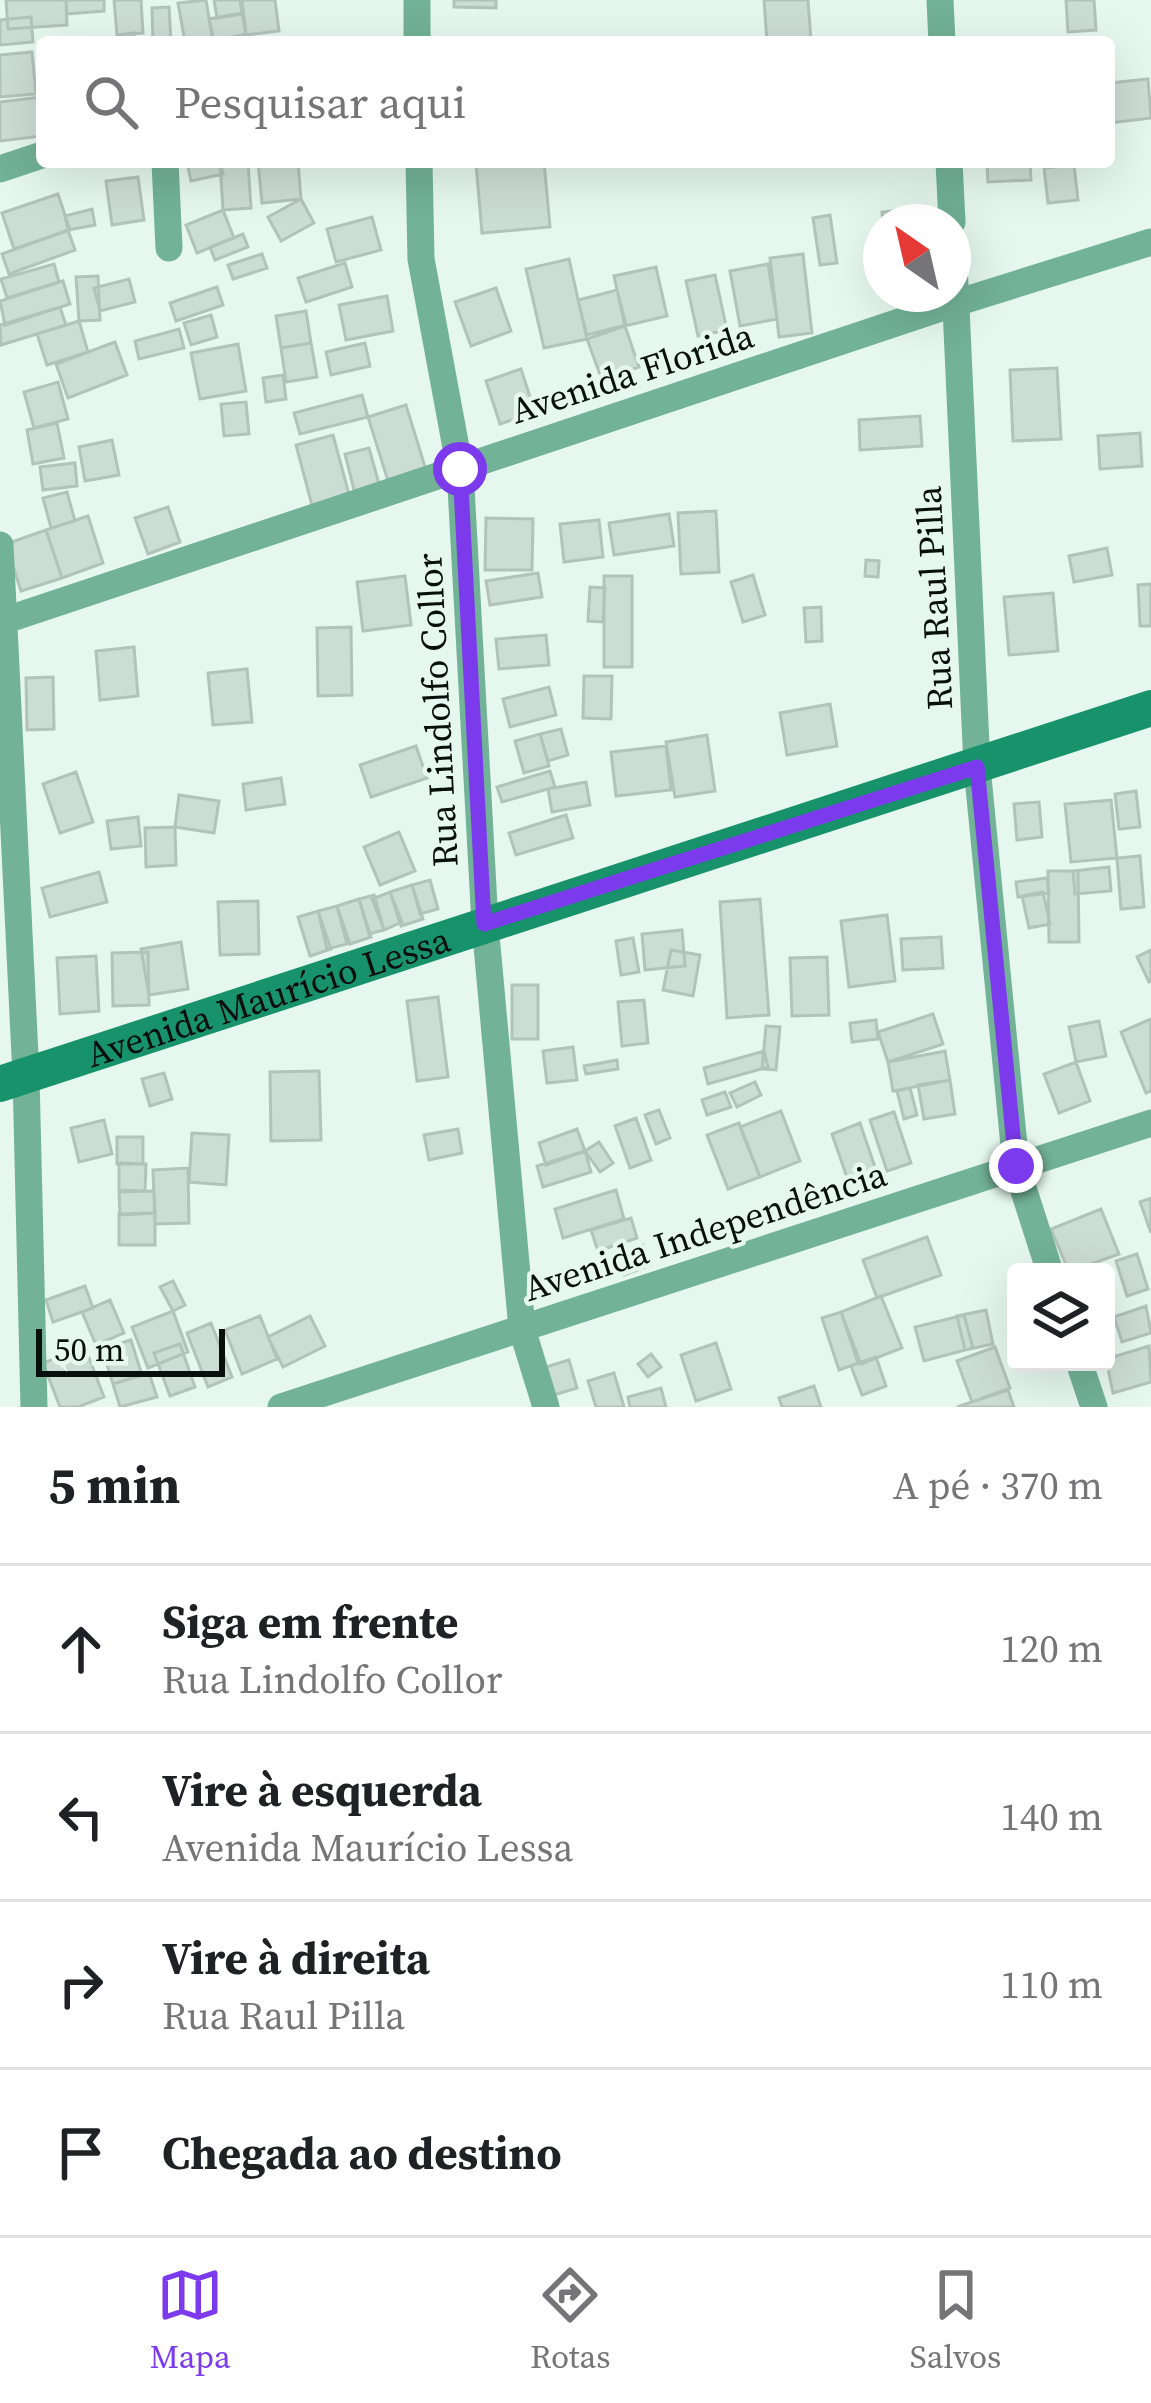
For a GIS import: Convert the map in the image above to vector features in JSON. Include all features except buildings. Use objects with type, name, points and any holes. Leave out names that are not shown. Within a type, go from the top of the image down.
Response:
[{"type":"street","points":[[411,36],[418,0]]},
{"type":"street","points":[[940,0],[942,36]]},
{"type":"street","points":[[0,169],[36,157]]},
{"type":"street","points":[[165,168],[170,248]]},
{"type":"street","name":"Rua Lindolfo Collor","points":[[419,168],[421,259],[460,469],[484,924],[522,1329],[546,1407]]},
{"type":"street","points":[[949,168],[951,204]]},
{"type":"street","name":"Avenida Florida","points":[[971,298],[1151,242]]},
{"type":"street","name":"Avenida Florida","points":[[3,621],[929,312]]},
{"type":"street","name":"Rua Raul Pilla","points":[[956,312],[977,767],[1016,1166],[1047,1263]]},
{"type":"street","points":[[0,545],[13,1080],[34,1407]]},
{"type":"street","name":"Avenida Maurício Lessa","points":[[13,1080],[1151,708]]},
{"type":"street","name":"Avenida Independência","points":[[281,1407],[1151,1123]]},
{"type":"street","points":[[1082,1371],[1094,1407]]},
{"type":"route","points":[[460,469],[484,924],[977,767],[1016,1166]]}]
